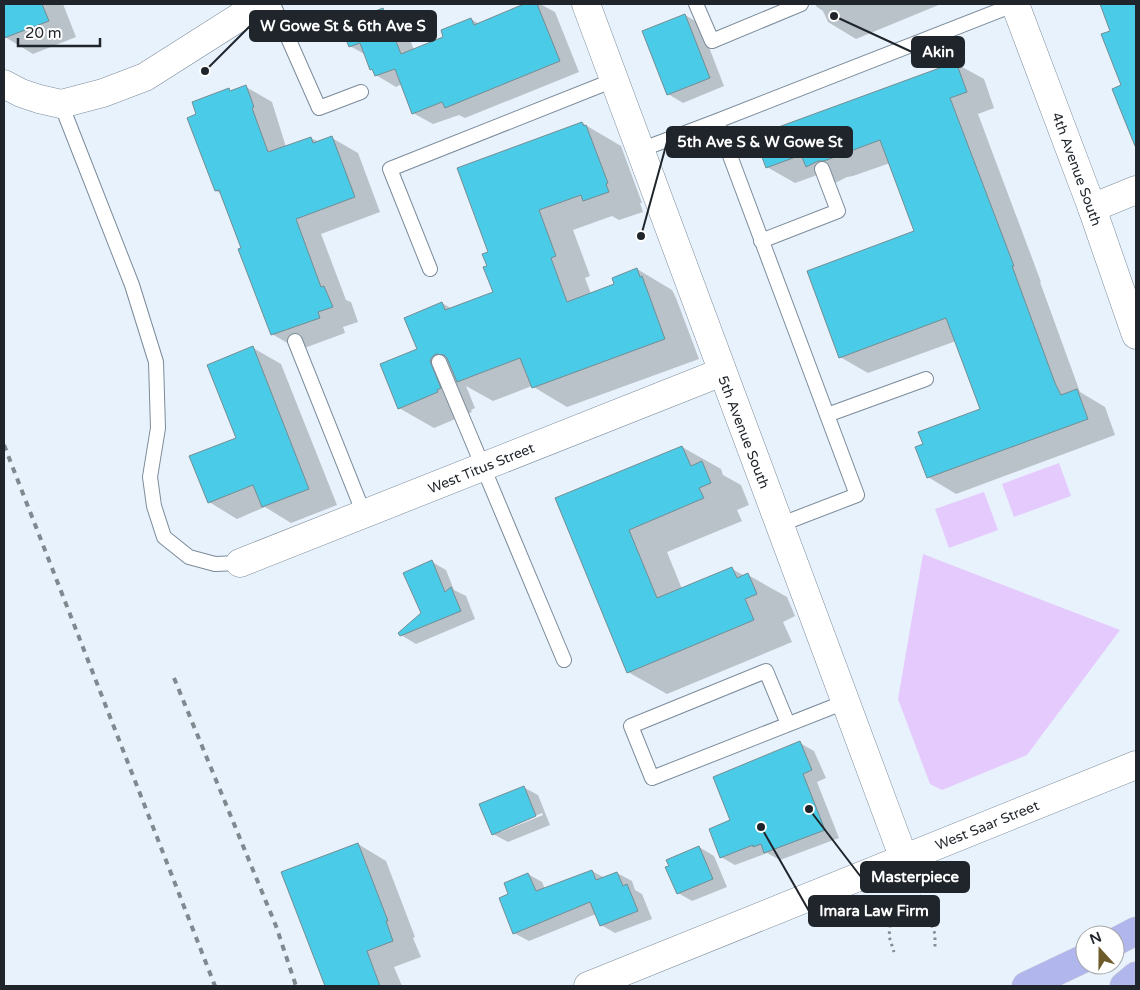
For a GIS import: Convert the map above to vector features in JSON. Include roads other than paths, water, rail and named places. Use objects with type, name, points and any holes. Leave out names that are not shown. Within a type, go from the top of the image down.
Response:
[{"type":"main road","points":[[1026,986],[1075,963]]},
{"type":"main road","points":[[1124,986],[1136,976]]},
{"type":"street","points":[[4,84],[21,94],[61,104],[103,93],[145,77],[260,4]]},
{"type":"street","name":"4th Avenue South","points":[[1015,4],[1092,208],[1136,335]]},
{"type":"street","name":"5th Avenue South","points":[[590,5],[614,80],[904,859]]},
{"type":"street","points":[[1092,208],[1136,190]]},
{"type":"street","name":"West Titus Street","points":[[240,563],[722,372]]},
{"type":"street","name":"West Saar Street","points":[[588,986],[1136,766]]},
{"type":"lane","points":[[273,4],[319,108],[361,92]]},
{"type":"lane","points":[[696,4],[712,41],[801,4]]},
{"type":"lane","points":[[640,150],[1015,4]]},
{"type":"lane","points":[[430,269],[390,169],[614,80]]},
{"type":"lane","points":[[61,104],[132,285],[156,362],[158,428],[150,477],[154,506],[164,538],[189,557],[215,564],[240,563]]},
{"type":"lane","points":[[717,121],[856,496],[779,525]]},
{"type":"lane","points":[[762,241],[838,211],[822,169]]},
{"type":"lane","points":[[295,341],[364,514]]},
{"type":"lane","points":[[439,362],[564,660]]},
{"type":"lane","points":[[827,415],[926,379]]},
{"type":"lane","points":[[788,724],[766,671],[631,726],[652,778],[845,702]]},
{"type":"railway","points":[[4,445],[215,986]]},
{"type":"railway","points":[[174,678],[276,926],[296,986]]},
{"type":"place","name":"Akin","points":[[834,16]]},
{"type":"place","name":"W Gowe St & 6th Ave S","points":[[205,71]]},
{"type":"place","name":"5th Ave S & W Gowe St","points":[[641,236]]},
{"type":"place","name":"Masterpiece","points":[[809,809]]},
{"type":"place","name":"Imara Law Firm","points":[[761,827]]}]
